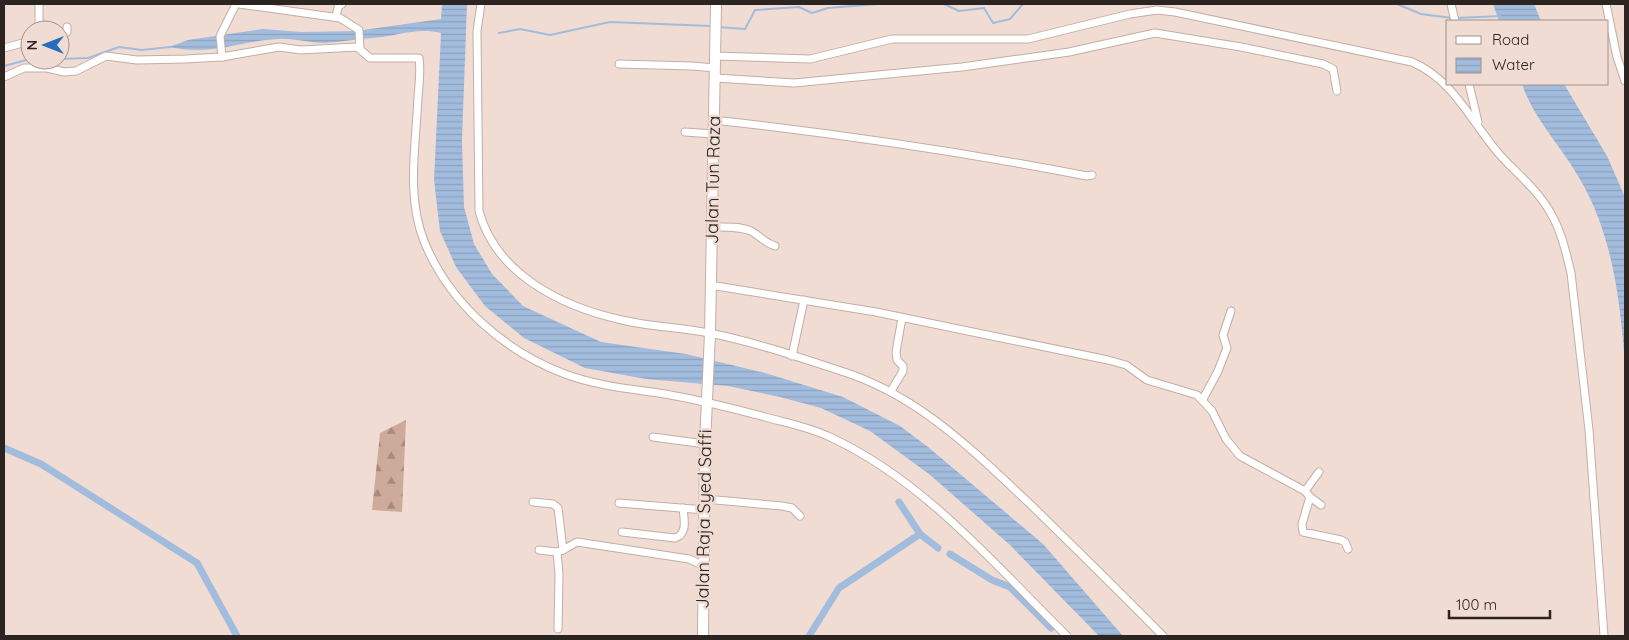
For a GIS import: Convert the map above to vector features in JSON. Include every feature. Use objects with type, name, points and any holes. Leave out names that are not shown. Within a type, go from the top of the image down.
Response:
[{"type":"main road","name":"Jalan Tun Raza","points":[[709,356],[716,4]]},
{"type":"main road","name":"Jalan Raja Syed Saffi","points":[[703,636],[705,444],[709,356]]},
{"type":"street","points":[[39,4],[39,20]]},
{"type":"street","points":[[222,55],[220,36],[238,4],[346,20],[359,30],[360,49]]},
{"type":"street","points":[[336,18],[338,7],[342,4]]},
{"type":"street","points":[[481,4],[477,30],[478,201],[482,219],[506,260],[528,280],[556,298],[578,307],[623,321],[710,333],[792,356],[840,370],[891,391],[911,402],[970,448],[1163,636]]},
{"type":"street","points":[[1451,4],[1455,20]]},
{"type":"street","points":[[1606,4],[1617,57],[1625,81]]},
{"type":"street","points":[[715,56],[810,59],[892,39],[1028,39],[1130,14],[1157,10],[1175,12],[1412,62],[1426,68],[1446,84]]},
{"type":"street","points":[[619,64],[794,83],[962,67],[1060,54],[1156,33],[1232,45],[1323,64],[1334,69],[1337,91]]},
{"type":"street","points":[[4,48],[20,44]]},
{"type":"street","points":[[4,77],[24,68],[47,68],[64,72],[76,70],[106,56],[137,60],[222,55],[279,47],[301,50],[338,46],[360,49],[370,58],[417,57],[420,60],[413,177],[418,223],[436,265],[457,297],[478,319],[512,348],[567,374],[607,384],[707,400],[804,427],[830,437],[892,475],[952,522],[1067,636]]},
{"type":"street","points":[[1447,85],[1499,154],[1549,210],[1557,224],[1571,273],[1589,430],[1604,636]]},
{"type":"street","points":[[1469,85],[1479,127]]},
{"type":"street","points":[[714,120],[826,133],[1009,161],[1087,176],[1092,175]]},
{"type":"street","points":[[685,132],[713,134]]},
{"type":"street","points":[[711,227],[737,228],[751,231],[767,244],[775,246]]},
{"type":"street","points":[[710,285],[902,318],[1126,365],[1147,380],[1190,392],[1203,399],[1212,411],[1226,439],[1240,456],[1308,494],[1321,505]]},
{"type":"street","points":[[792,356],[804,300]]},
{"type":"street","points":[[1203,399],[1218,372],[1227,348],[1223,335],[1231,311]]},
{"type":"street","points":[[891,391],[903,371],[903,366],[897,360],[896,352],[902,318]]},
{"type":"street","points":[[653,438],[705,444]]},
{"type":"street","points":[[1319,472],[1308,494],[1302,524],[1303,532],[1341,540],[1345,542],[1348,549]]},
{"type":"street","points":[[533,502],[553,504],[558,508],[561,518],[558,629]]},
{"type":"street","points":[[619,503],[682,508],[705,504],[776,505],[792,508],[800,516]]},
{"type":"street","points":[[622,532],[675,538],[680,536],[683,533],[684,521],[682,508]]},
{"type":"street","points":[[539,550],[560,551],[578,542],[689,560],[704,566]]},
{"type":"green space","points":[[406,420],[402,512],[372,510],[380,433]]},
{"type":"water","points":[[442,4],[467,4],[462,140],[464,207],[474,244],[492,274],[523,306],[601,342],[686,354],[765,373],[843,397],[900,426],[928,447],[1043,544],[1123,636],[1099,636],[1010,545],[929,474],[870,431],[821,408],[780,397],[728,386],[646,379],[585,368],[524,338],[485,306],[456,267],[440,231],[434,180],[441,33],[415,31],[382,37],[324,43],[278,39],[199,50],[169,47],[188,40],[263,29],[301,32],[356,31],[441,19]]},
{"type":"water","points":[[1493,4],[1534,4],[1541,20],[1499,20]]},
{"type":"water","points":[[1522,85],[1565,85],[1607,156],[1625,197],[1625,364],[1617,293],[1608,247],[1601,224],[1581,181],[1541,122]]},
{"type":"waterway","points":[[718,27],[745,29],[755,10],[799,7],[812,13],[828,8],[878,4]]},
{"type":"waterway","points":[[944,4],[959,11],[984,8],[993,23],[1010,19],[1023,4]]},
{"type":"waterway","points":[[1397,4],[1421,14],[1452,18]]},
{"type":"waterway","points":[[1457,18],[1500,16]]},
{"type":"waterway","points":[[499,33],[520,29],[550,35],[610,22],[711,26]]},
{"type":"waterway","points":[[70,59],[88,58],[119,47],[142,50],[170,47]]},
{"type":"waterway","points":[[4,66],[20,62]]},
{"type":"waterway","points":[[4,448],[41,464],[197,563],[237,636]]},
{"type":"waterway","points":[[899,502],[920,534]]},
{"type":"waterway","points":[[809,636],[839,588],[920,534],[938,548]]},
{"type":"waterway","points":[[950,554],[992,580],[1010,587],[1051,628]]}]
